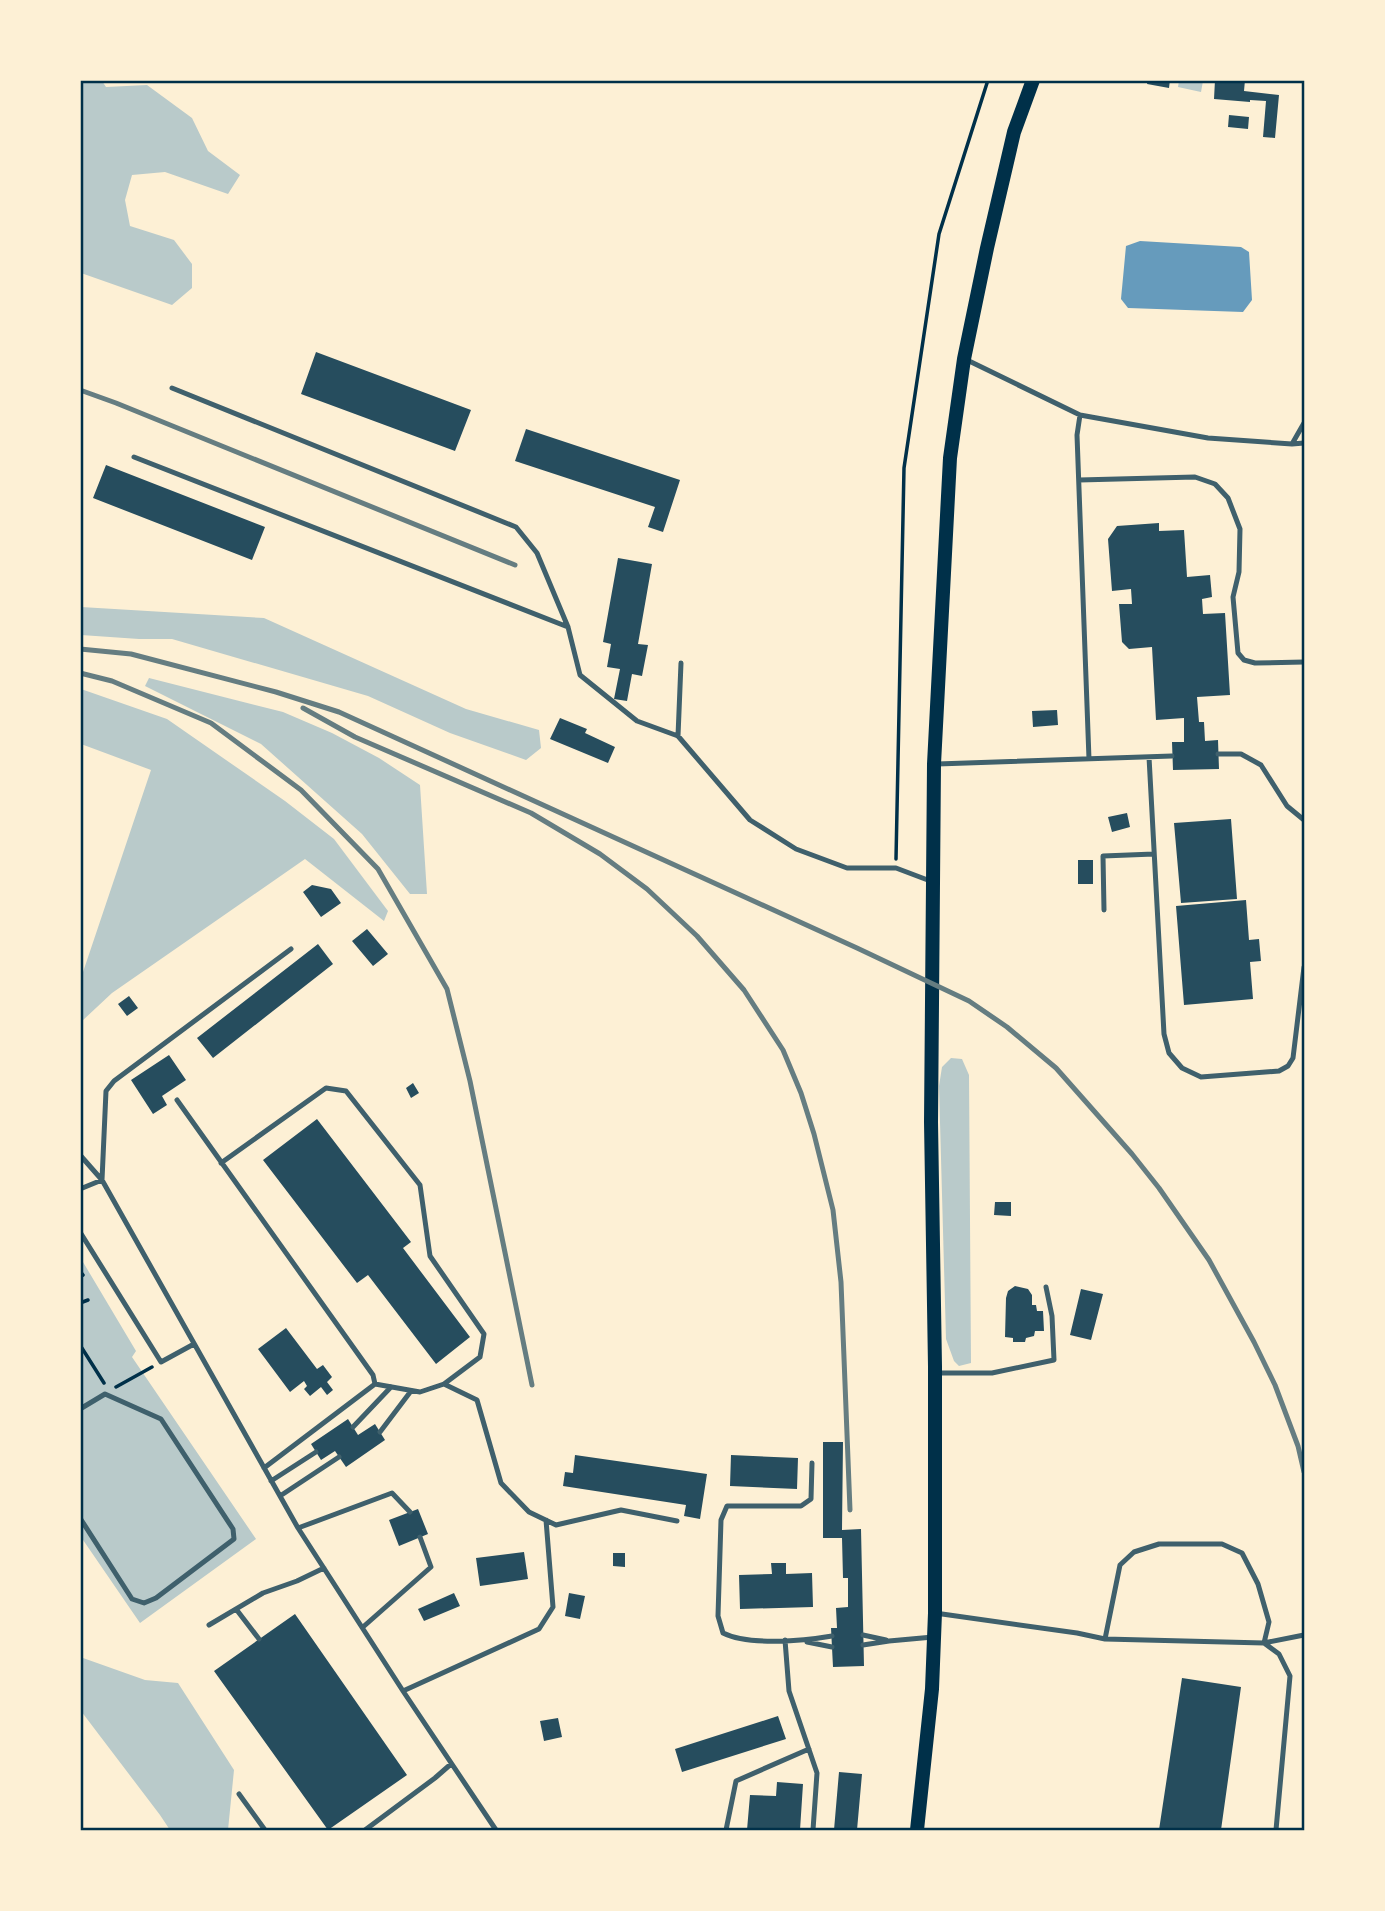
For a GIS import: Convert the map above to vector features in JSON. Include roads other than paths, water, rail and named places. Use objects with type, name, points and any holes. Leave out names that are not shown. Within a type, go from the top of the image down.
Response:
[{"type":"main road","points":[[917,1830],[932,1689],[935,1613],[931,1122],[934,764],[950,458],[964,359],[1014,132],[1033,80]]},
{"type":"lane","points":[[964,359],[1080,415],[1208,438],[1304,443]]},
{"type":"lane","points":[[172,388],[516,527],[537,553],[568,627],[580,675],[637,721],[678,736],[750,820],[796,849],[847,868],[896,867],[933,881]]},
{"type":"lane","points":[[1080,415],[1077,435],[1089,759]]},
{"type":"lane","points":[[1292,444],[1304,423]]},
{"type":"lane","points":[[134,457],[568,627]]},
{"type":"lane","points":[[1079,480],[1195,477],[1215,484],[1228,498],[1240,529],[1239,572],[1233,597],[1238,653],[1244,660],[1255,663],[1304,662]]},
{"type":"lane","points":[[678,736],[681,663]]},
{"type":"lane","points":[[1218,754],[1241,754],[1261,765],[1287,806],[1304,820]]},
{"type":"lane","points":[[934,764],[1172,755]]},
{"type":"lane","points":[[1149,757],[1164,1034],[1169,1054],[1182,1068],[1201,1077],[1279,1070],[1289,1066],[1295,1046],[1304,967]]},
{"type":"lane","points":[[1104,910],[1103,856],[1154,854]]},
{"type":"lane","points":[[102,1180],[106,1091],[114,1081],[291,949]]},
{"type":"lane","points":[[221,1163],[326,1088],[346,1091],[420,1185],[430,1256],[484,1334],[480,1357],[444,1384],[420,1392],[376,1384],[264,1468]]},
{"type":"lane","points":[[177,1100],[373,1375],[376,1384]]},
{"type":"lane","points":[[80,1155],[102,1180],[298,1528],[496,1830]]},
{"type":"lane","points":[[80,1189],[102,1180]]},
{"type":"lane","points":[[80,1232],[161,1362],[194,1344]]},
{"type":"lane","points":[[935,1373],[992,1373],[1054,1360],[1052,1316],[1046,1287]]},
{"type":"lane","points":[[444,1384],[477,1400],[500,1483],[529,1512],[556,1525],[621,1510],[677,1521]]},
{"type":"lane","points":[[353,1427],[391,1387]]},
{"type":"lane","points":[[380,1432],[411,1391]]},
{"type":"lane","points":[[80,1409],[105,1394],[161,1419],[233,1529],[234,1539],[156,1598],[144,1603],[132,1599],[80,1518]]},
{"type":"lane","points":[[271,1481],[316,1452]]},
{"type":"lane","points":[[280,1496],[339,1457]]},
{"type":"lane","points":[[812,1463],[811,1499],[801,1506],[727,1506],[721,1520],[718,1616],[723,1633],[735,1639],[804,1641],[832,1647]]},
{"type":"lane","points":[[298,1528],[392,1493],[410,1512]]},
{"type":"lane","points":[[403,1691],[539,1629],[553,1607],[546,1520]]},
{"type":"lane","points":[[363,1627],[430,1567],[420,1537]]},
{"type":"lane","points":[[1105,1639],[1120,1565],[1134,1552],[1159,1544],[1222,1544],[1242,1553],[1258,1584],[1269,1622],[1264,1643]]},
{"type":"lane","points":[[209,1625],[263,1593],[324,1568]]},
{"type":"lane","points":[[236,1609],[259,1639]]},
{"type":"lane","points":[[935,1613],[1105,1639],[1264,1643],[1304,1634]]},
{"type":"lane","points":[[863,1635],[889,1641]]},
{"type":"lane","points":[[804,1641],[832,1636]]},
{"type":"lane","points":[[863,1646],[934,1637]]},
{"type":"lane","points":[[785,1640],[789,1691],[817,1773],[813,1830]]},
{"type":"lane","points":[[1264,1643],[1279,1654],[1290,1676],[1276,1830]]},
{"type":"lane","points":[[726,1830],[736,1781],[809,1749]]},
{"type":"lane","points":[[365,1830],[451,1764]]},
{"type":"lane","points":[[239,1794],[265,1830]]},
{"type":"water","points":[[1140,241],[1241,247],[1249,252],[1252,300],[1243,312],[1128,308],[1121,299],[1126,246]]},
{"type":"railway","points":[[80,390],[515,565]]},
{"type":"railway","points":[[80,649],[131,654],[276,692],[339,712],[969,1001],[1007,1027],[1056,1068],[1159,1188],[1209,1260],[1254,1342],[1275,1385],[1298,1446],[1304,1472]]},
{"type":"railway","points":[[80,673],[112,681],[211,723],[301,790],[378,869],[447,989],[470,1081],[532,1385]]},
{"type":"railway","points":[[303,708],[355,737],[531,813],[600,854],[647,889],[697,936],[744,990],[783,1050],[801,1093],[833,1210],[841,1282],[850,1510]]}]
